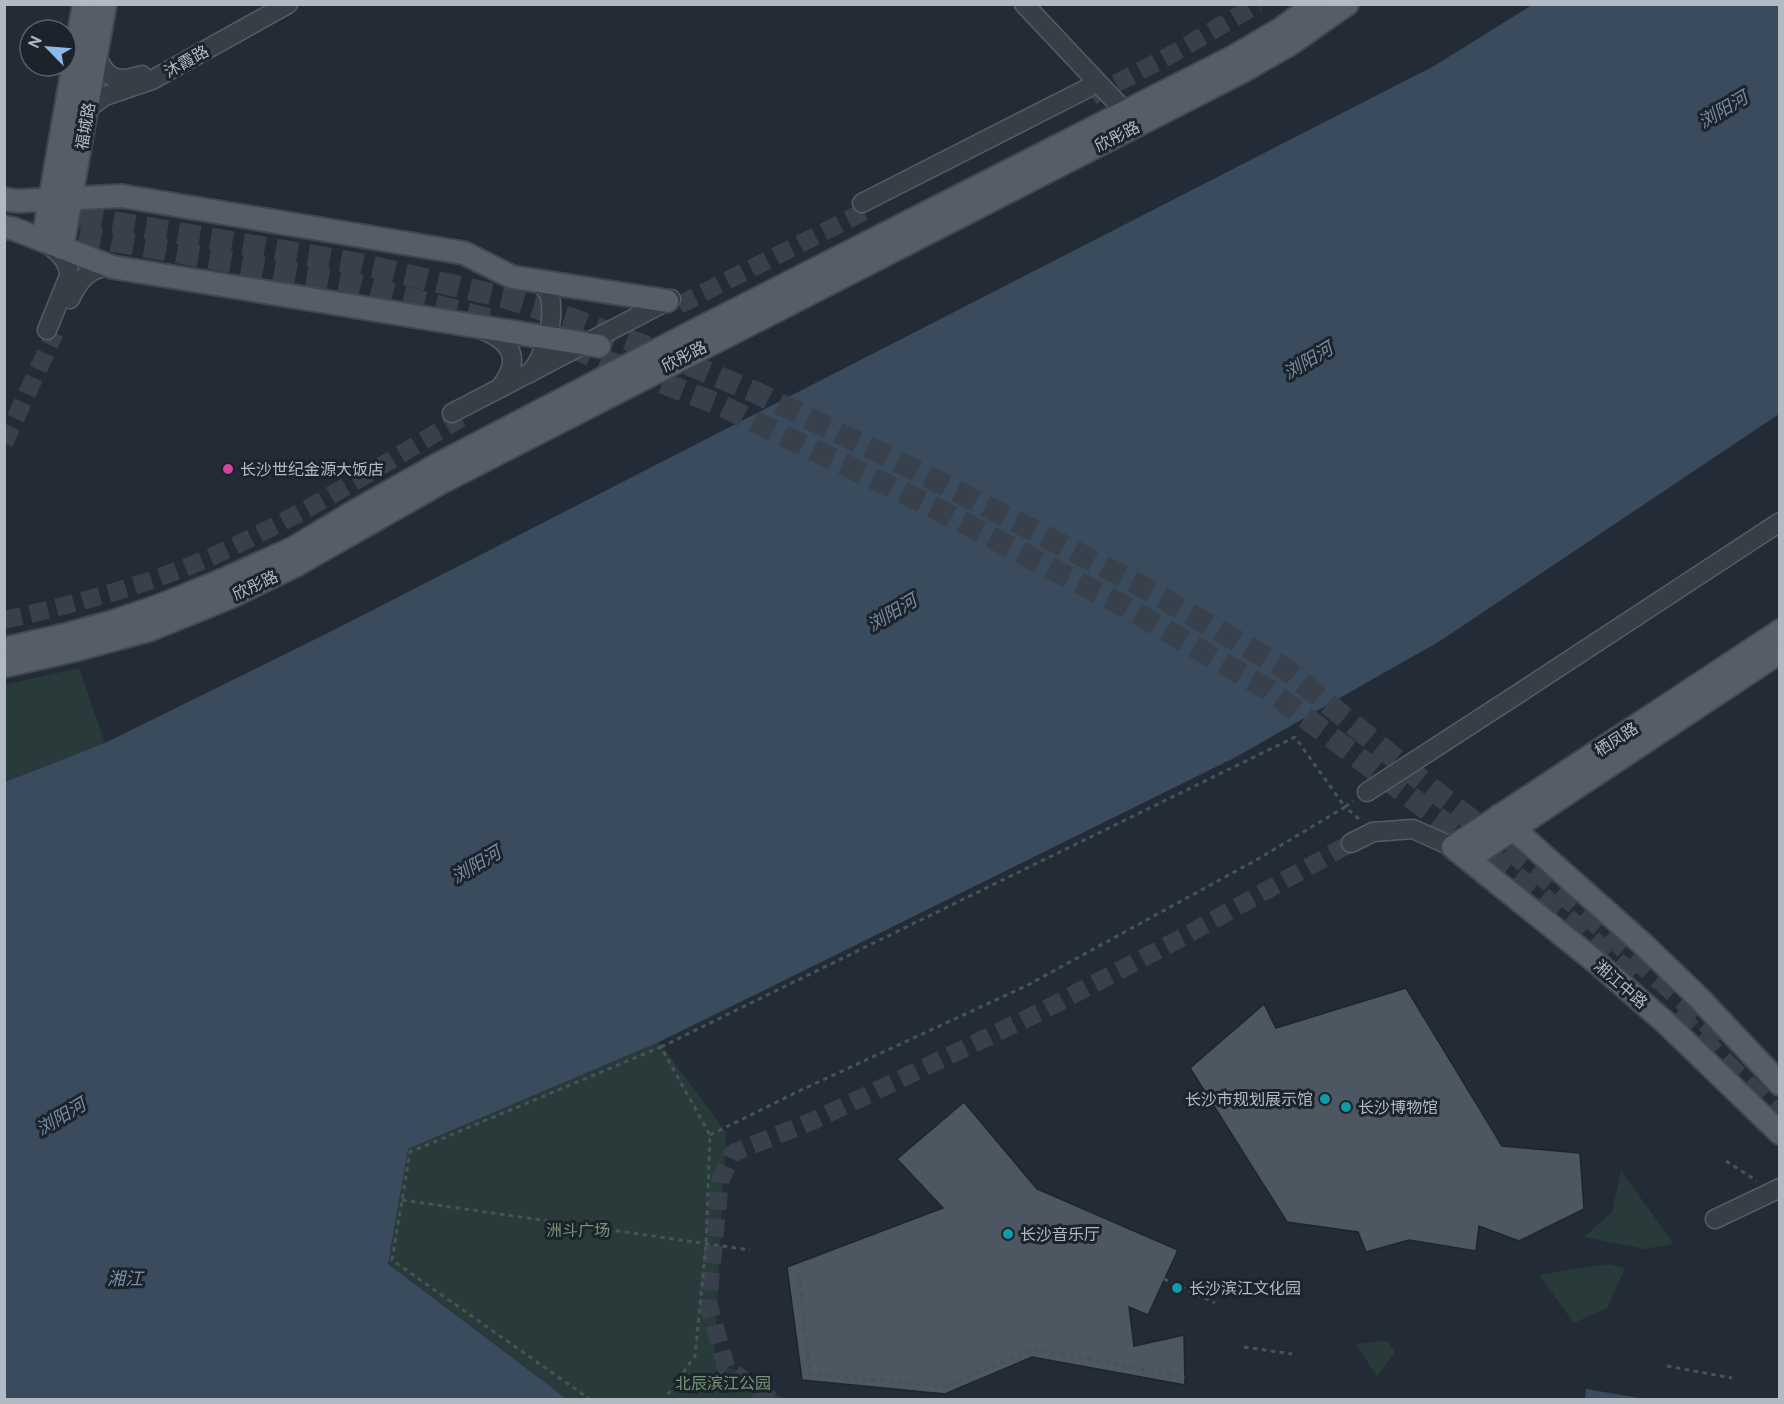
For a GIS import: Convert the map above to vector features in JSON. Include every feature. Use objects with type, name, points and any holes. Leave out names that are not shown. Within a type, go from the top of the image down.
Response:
[{"type":"main road","name":"福城路","points":[[53,244],[61,199],[84,4]]},
{"type":"main road","name":"福城路","points":[[61,199],[87,116],[105,4]]},
{"type":"main road","name":"欣彤路","points":[[4,666],[79,650],[149,630],[296,565],[429,489],[1136,117],[1281,29],[1315,4]]},
{"type":"main road","name":"欣彤路","points":[[4,649],[65,635],[162,605],[294,548],[435,466],[705,326],[1136,117],[1243,71],[1290,44],[1347,4]]},
{"type":"main road","points":[[4,199],[17,201],[122,196],[464,253],[512,277],[674,301]]},
{"type":"main road","points":[[4,227],[112,267],[592,345]]},
{"type":"main road","name":"栖凤路","points":[[1507,822],[1779,631]]},
{"type":"main road","name":"栖凤路","points":[[1460,853],[1779,652]]},
{"type":"main road","points":[[1507,822],[1644,945],[1698,997],[1779,1084]]},
{"type":"main road","name":"湘江中路","points":[[1460,853],[1596,962],[1657,1015],[1779,1133]]},
{"type":"street","name":"沐霞路","points":[[97,57],[103,70],[110,76],[131,79],[149,72],[270,4]]},
{"type":"street","name":"沐霞路","points":[[87,116],[91,106],[105,96],[152,80],[288,4]]},
{"type":"street","points":[[1024,4],[1136,117]]},
{"type":"street","points":[[1037,4],[1136,117]]},
{"type":"street","points":[[865,206],[1090,92]]},
{"type":"street","points":[[53,244],[69,269],[67,284],[51,332],[84,275],[96,268],[112,267]]},
{"type":"street","points":[[532,372],[541,358],[549,324],[549,296],[539,282]]},
{"type":"street","points":[[456,415],[674,301]]},
{"type":"street","points":[[470,325],[499,339],[507,347],[512,357],[512,366],[506,389]]},
{"type":"street","points":[[506,389],[532,372],[592,345]]},
{"type":"street","points":[[1367,792],[1779,522]]},
{"type":"street","points":[[1351,843],[1373,832],[1413,829],[1460,853]]},
{"type":"street","points":[[1715,1219],[1776,1190]]},
{"type":"path","points":[[591,1400],[392,1260],[410,1152],[661,1047],[1295,737],[1345,807],[1373,832]]},
{"type":"path","points":[[711,1135],[801,1090],[1026,986],[1258,859],[1367,792]]},
{"type":"path","points":[[661,1047],[711,1135],[706,1245],[695,1356],[664,1400]]},
{"type":"path","points":[[1726,1161],[1776,1190]]},
{"type":"path","points":[[402,1200],[750,1250]]},
{"type":"path","points":[[799,1274],[810,1374],[945,1387],[1034,1349],[1185,1377]]},
{"type":"path","points":[[1164,1279],[1215,1303]]},
{"type":"path","points":[[1244,1347],[1292,1354]]},
{"type":"path","points":[[1667,1366],[1732,1378]]},
{"type":"green space","points":[[79,668],[105,743],[5,782],[4,685]]},
{"type":"green space","name":"洲斗广场","points":[[659,1042],[726,1132],[714,1363],[739,1371],[784,1399],[567,1399],[388,1264],[408,1149]]},
{"type":"green space","points":[[1621,1171],[1674,1244],[1644,1249],[1584,1237],[1612,1212]]},
{"type":"green space","points":[[1607,1264],[1625,1268],[1607,1308],[1574,1323],[1539,1275]]},
{"type":"green space","points":[[1387,1341],[1395,1352],[1377,1377],[1356,1344]]},
{"type":"water","points":[[1532,5],[1779,5],[1779,414],[1440,641],[1234,758],[659,1042],[408,1149],[388,1264],[567,1399],[5,1399],[5,782],[105,743],[324,635],[1434,66]]},
{"type":"water","points":[[1586,1389],[1645,1399],[1585,1399]]},
{"type":"building","name":"长沙博物馆","points":[[1406,988],[1502,1146],[1580,1153],[1584,1209],[1519,1241],[1479,1226],[1476,1251],[1409,1240],[1366,1252],[1358,1232],[1287,1222],[1190,1068],[1264,1004],[1276,1028]]},
{"type":"building","name":"长沙音乐厅","points":[[964,1102],[1037,1189],[1178,1250],[1148,1315],[1129,1307],[1134,1346],[1184,1335],[1185,1385],[1032,1357],[945,1394],[802,1380],[787,1267],[943,1208],[897,1159]]},
{"type":"tunnel","points":[[1092,96],[1167,57],[1258,4]]},
{"type":"tunnel","points":[[679,305],[867,210]]},
{"type":"tunnel","points":[[48,211],[360,264],[503,297],[637,343],[757,393],[929,477],[1134,582],[1284,668],[1547,879],[1686,1002],[1728,1043]]},
{"type":"tunnel","points":[[47,229],[355,284],[491,320]]},
{"type":"tunnel","points":[[4,443],[55,333]]},
{"type":"tunnel","points":[[570,347],[720,405],[937,509],[1122,605],[1269,690],[1537,893],[1637,980]]},
{"type":"tunnel","points":[[4,620],[117,591],[199,562],[316,504],[461,418]]},
{"type":"tunnel","points":[[771,1400],[726,1367],[708,1302],[720,1181],[733,1153],[815,1120],[1040,1012],[1185,936],[1351,843]]},
{"type":"tunnel","points":[[1675,1014],[1780,1118]]},
{"type":"place","name":"长沙世纪金源大饭店","points":[[228,469]]},
{"type":"place","name":"长沙市规划展示馆","points":[[1325,1099]]},
{"type":"place","name":"长沙博物馆","points":[[1346,1107]]},
{"type":"place","name":"长沙音乐厅","points":[[1008,1234]]},
{"type":"place","name":"长沙滨江文化园","points":[[1177,1288]]},
{"type":"water label","name":"浏阳河","points":[[1723,110]]},
{"type":"water label","name":"浏阳河","points":[[1308,361]]},
{"type":"water label","name":"浏阳河","points":[[892,613]]},
{"type":"water label","name":"浏阳河","points":[[476,865]]},
{"type":"water label","name":"浏阳河","points":[[61,1117]]},
{"type":"water label","name":"湘江","points":[[125,1279]]},
{"type":"park label","name":"北辰滨江公园","points":[[723,1383]]}]
